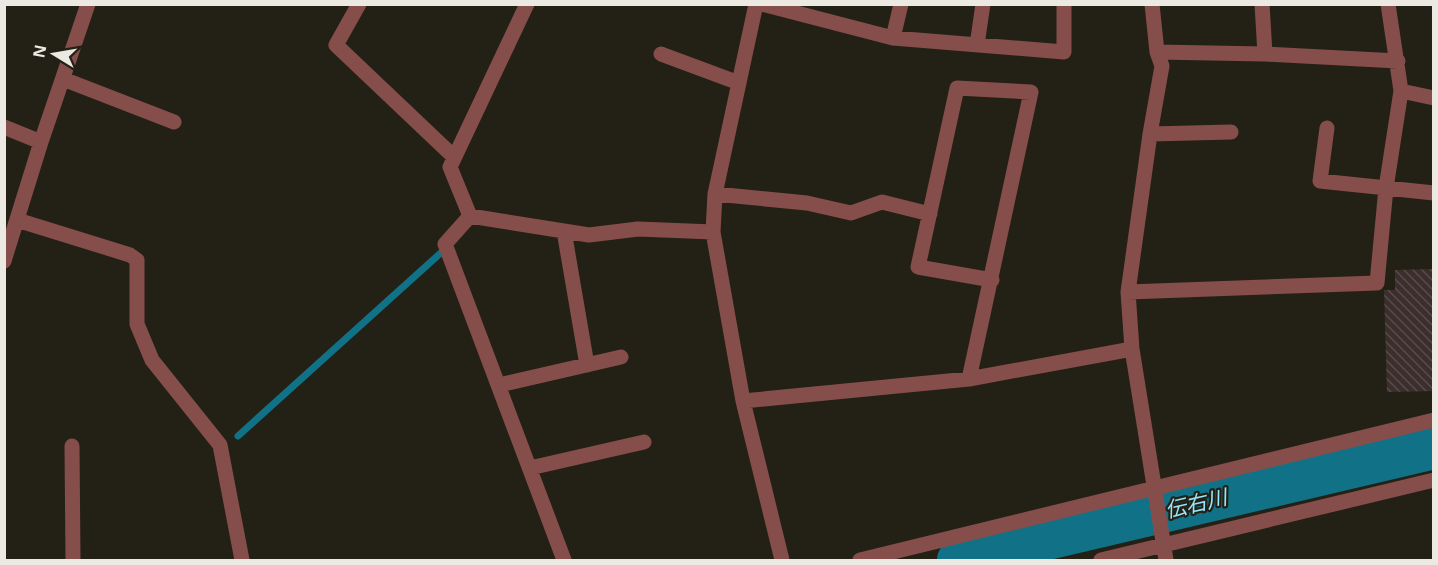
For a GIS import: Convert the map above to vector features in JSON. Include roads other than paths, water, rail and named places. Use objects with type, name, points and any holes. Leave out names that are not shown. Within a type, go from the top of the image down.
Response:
[{"type":"street","points":[[4,261],[41,142],[88,4]]},
{"type":"street","points":[[359,4],[336,45],[454,157]]},
{"type":"street","points":[[470,216],[450,167],[527,4]]},
{"type":"street","points":[[756,4],[715,194],[713,232],[743,401],[782,561]]},
{"type":"street","points":[[762,4],[893,38],[1064,52],[1064,4]]},
{"type":"street","points":[[893,38],[901,4]]},
{"type":"street","points":[[977,45],[982,4]]},
{"type":"street","points":[[1152,4],[1157,52],[1162,66],[1128,292],[1132,349],[1164,548]]},
{"type":"street","points":[[1262,4],[1265,54]]},
{"type":"street","points":[[1128,292],[1377,283],[1386,188],[1401,91],[1388,4]]},
{"type":"street","points":[[1157,52],[1265,54],[1398,61]]},
{"type":"street","points":[[661,54],[739,83]]},
{"type":"street","points":[[63,79],[174,122]]},
{"type":"street","points":[[969,379],[992,280],[1031,92],[957,88],[918,267],[992,280]]},
{"type":"street","points":[[1401,91],[1434,98]]},
{"type":"street","points":[[4,127],[41,142]]},
{"type":"street","points":[[1327,128],[1320,181],[1434,193]]},
{"type":"street","points":[[1150,134],[1231,132]]},
{"type":"street","points":[[715,194],[807,203],[851,213],[882,202],[930,214]]},
{"type":"street","points":[[470,216],[590,235],[638,229],[713,232]]},
{"type":"street","points":[[470,216],[445,244],[564,561]]},
{"type":"street","points":[[17,220],[130,255],[136,260],[137,324],[152,360],[220,445],[242,561]]},
{"type":"street","points":[[564,231],[587,365]]},
{"type":"street","points":[[743,401],[969,379],[1132,349]]},
{"type":"street","points":[[499,385],[621,357]]},
{"type":"street","points":[[860,561],[1155,493],[1434,420]]},
{"type":"street","points":[[530,468],[644,442]]},
{"type":"street","points":[[72,446],[74,561]]},
{"type":"street","points":[[1101,561],[1164,548],[1434,480]]},
{"type":"waterway","points":[[238,436],[444,250]]},
{"type":"waterway","name":"伝右川","points":[[958,560],[1434,448]]}]
